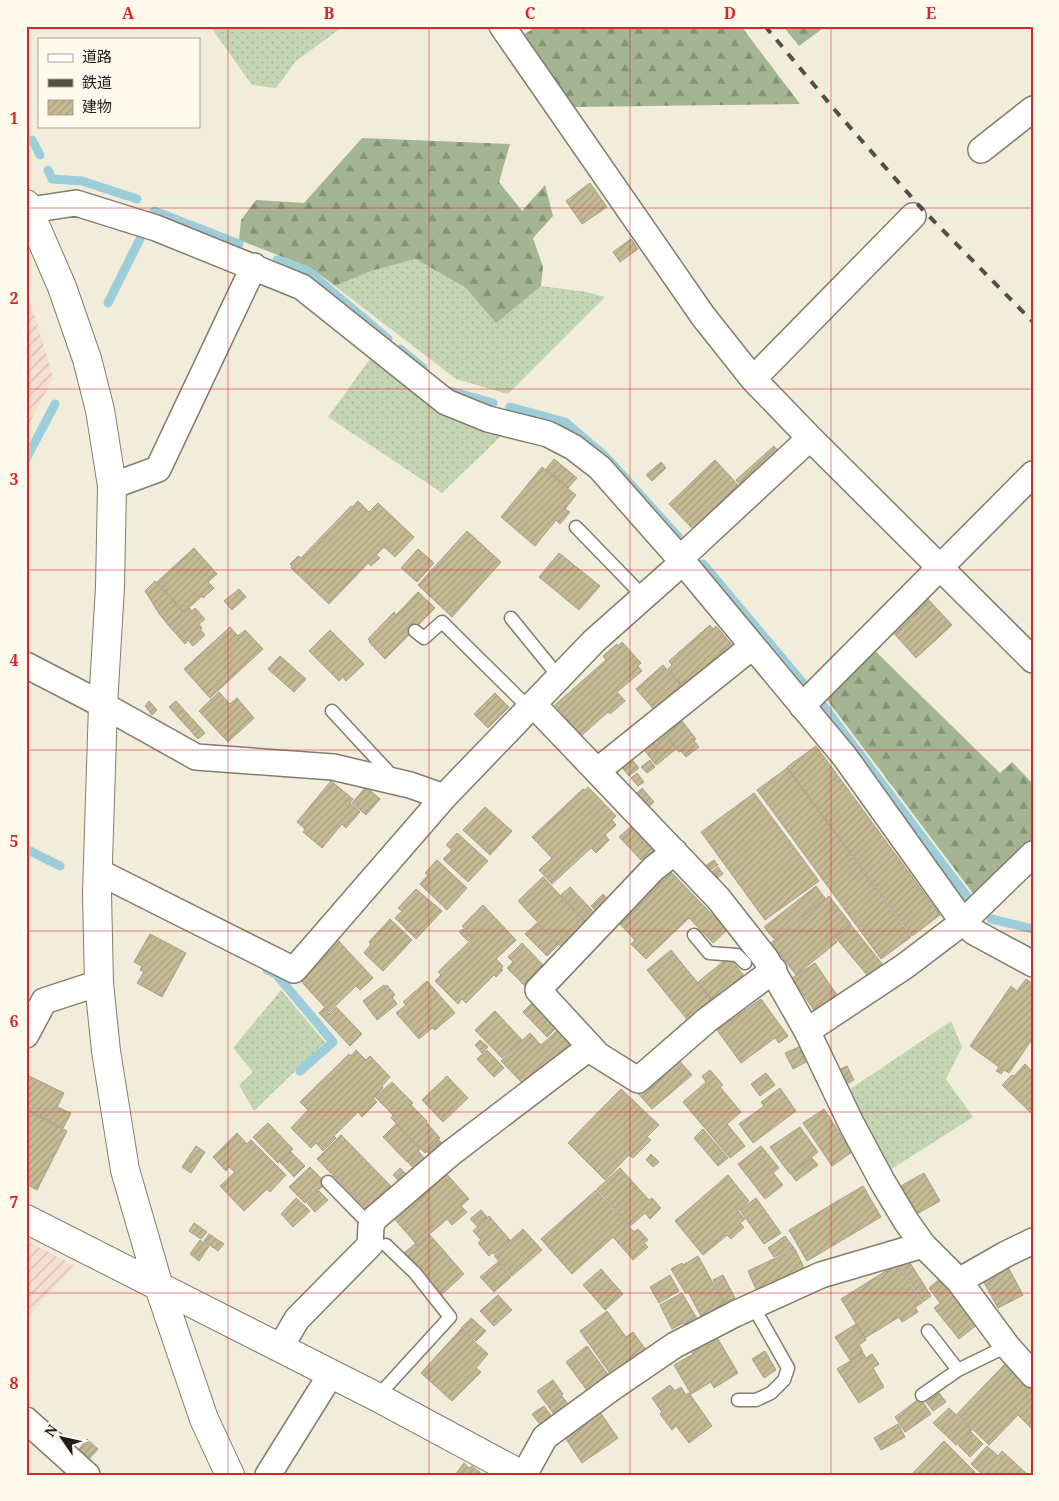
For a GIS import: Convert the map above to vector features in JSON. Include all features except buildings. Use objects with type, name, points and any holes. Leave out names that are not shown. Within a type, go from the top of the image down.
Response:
[{"type":"street","points":[[502,26],[703,316],[753,379],[1033,660]]},
{"type":"street","points":[[980,150],[1033,109]]},
{"type":"street","points":[[230,1475],[204,1419],[159,1287],[125,1170],[106,1051],[99,983],[97,870],[103,705],[110,587],[112,486],[100,410],[87,359],[62,287],[28,207],[76,203],[156,228],[302,287],[446,402],[488,419],[548,434],[573,447],[600,468],[683,562],[845,757],[963,922],[974,932],[1033,964]]},
{"type":"street","points":[[753,379],[913,216]]},
{"type":"street","points":[[112,486],[158,469],[254,266]]},
{"type":"street","points":[[97,870],[294,970],[444,797],[559,677],[594,641],[683,562],[686,553],[810,438]]},
{"type":"street","points":[[802,706],[1033,474]]},
{"type":"street","points":[[597,771],[752,646]]},
{"type":"street","points":[[26,665],[196,757],[333,767],[410,785],[444,797]]},
{"type":"street","points":[[531,706],[597,771],[675,852],[718,898],[766,959],[707,1020],[638,1080],[598,1055],[538,990],[654,868],[675,852]]},
{"type":"street","points":[[807,1031],[905,966],[963,922],[1033,854]]},
{"type":"street","points":[[757,970],[807,1031],[851,1123],[906,1221],[923,1245],[959,1281],[1007,1346],[1033,1375]]},
{"type":"street","points":[[26,1035],[44,1001],[99,983]]},
{"type":"street","points":[[280,1348],[297,1319],[379,1236],[374,1219],[451,1153],[590,1047]]},
{"type":"street","points":[[26,1219],[376,1397],[523,1475],[545,1437],[675,1345],[821,1275],[923,1245]]},
{"type":"street","points":[[959,1281],[1033,1241]]},
{"type":"street","points":[[268,1475],[331,1374]]},
{"type":"street","points":[[26,1420],[87,1475]]},
{"type":"lane","points":[[576,527],[644,597]]},
{"type":"lane","points":[[511,618],[559,677]]},
{"type":"lane","points":[[416,631],[424,638],[442,622],[531,706]]},
{"type":"lane","points":[[332,711],[398,782]]},
{"type":"lane","points":[[694,935],[709,952],[737,955],[757,970]]},
{"type":"lane","points":[[328,1182],[414,1273],[450,1317],[376,1397]]},
{"type":"lane","points":[[738,1400],[756,1400],[771,1393],[784,1380],[788,1368],[753,1306]]},
{"type":"lane","points":[[928,1331],[958,1370]]},
{"type":"lane","points":[[922,1395],[958,1370],[1007,1346]]},
{"type":"shaded area","points":[[26,294],[34,313],[53,378],[26,430]]},
{"type":"shaded area","points":[[26,1240],[74,1266],[26,1320]]},
{"type":"green space","points":[[210,26],[344,26],[296,61],[276,88],[252,85]]},
{"type":"green space","points":[[537,26],[741,26],[800,104],[572,107],[522,36]]},
{"type":"green space","points":[[783,26],[826,26],[799,46]]},
{"type":"green space","points":[[362,138],[510,144],[499,182],[522,211],[545,185],[553,216],[533,238],[543,267],[541,286],[496,323],[466,288],[416,259],[371,271],[335,286],[311,268],[239,240],[241,220],[256,200],[304,203]]},
{"type":"green space","points":[[416,259],[466,288],[496,322],[541,286],[587,292],[605,297],[508,394],[456,379],[335,286],[371,271]]},
{"type":"green space","points":[[372,356],[503,434],[442,493],[328,417]]},
{"type":"green space","points":[[870,646],[1000,773],[1012,762],[1033,784],[1033,847],[978,900],[822,693]]},
{"type":"green space","points":[[281,990],[325,1042],[254,1111],[239,1085],[253,1072],[233,1048]]},
{"type":"green space","points":[[951,1021],[962,1047],[946,1079],[973,1117],[890,1170],[846,1092]]},
{"type":"waterway","points":[[32,140],[40,155]]},
{"type":"waterway","points":[[48,170],[52,179],[82,181],[137,199]]},
{"type":"waterway","points":[[154,211],[239,244]]},
{"type":"waterway","points":[[108,303],[140,239]]},
{"type":"waterway","points":[[277,260],[309,272],[388,339]]},
{"type":"waterway","points":[[400,349],[423,368]]},
{"type":"waterway","points":[[450,391],[493,403]]},
{"type":"waterway","points":[[26,459],[55,404]]},
{"type":"waterway","points":[[510,407],[565,422],[606,457],[683,542]]},
{"type":"waterway","points":[[703,564],[802,682]]},
{"type":"waterway","points":[[822,704],[972,903]]},
{"type":"waterway","points":[[26,849],[60,866]]},
{"type":"waterway","points":[[991,919],[1033,929]]},
{"type":"waterway","points":[[267,970],[276,974],[333,1042],[300,1071]]},
{"type":"railway","points":[[765,26],[834,109],[921,208],[1033,322]]}]
